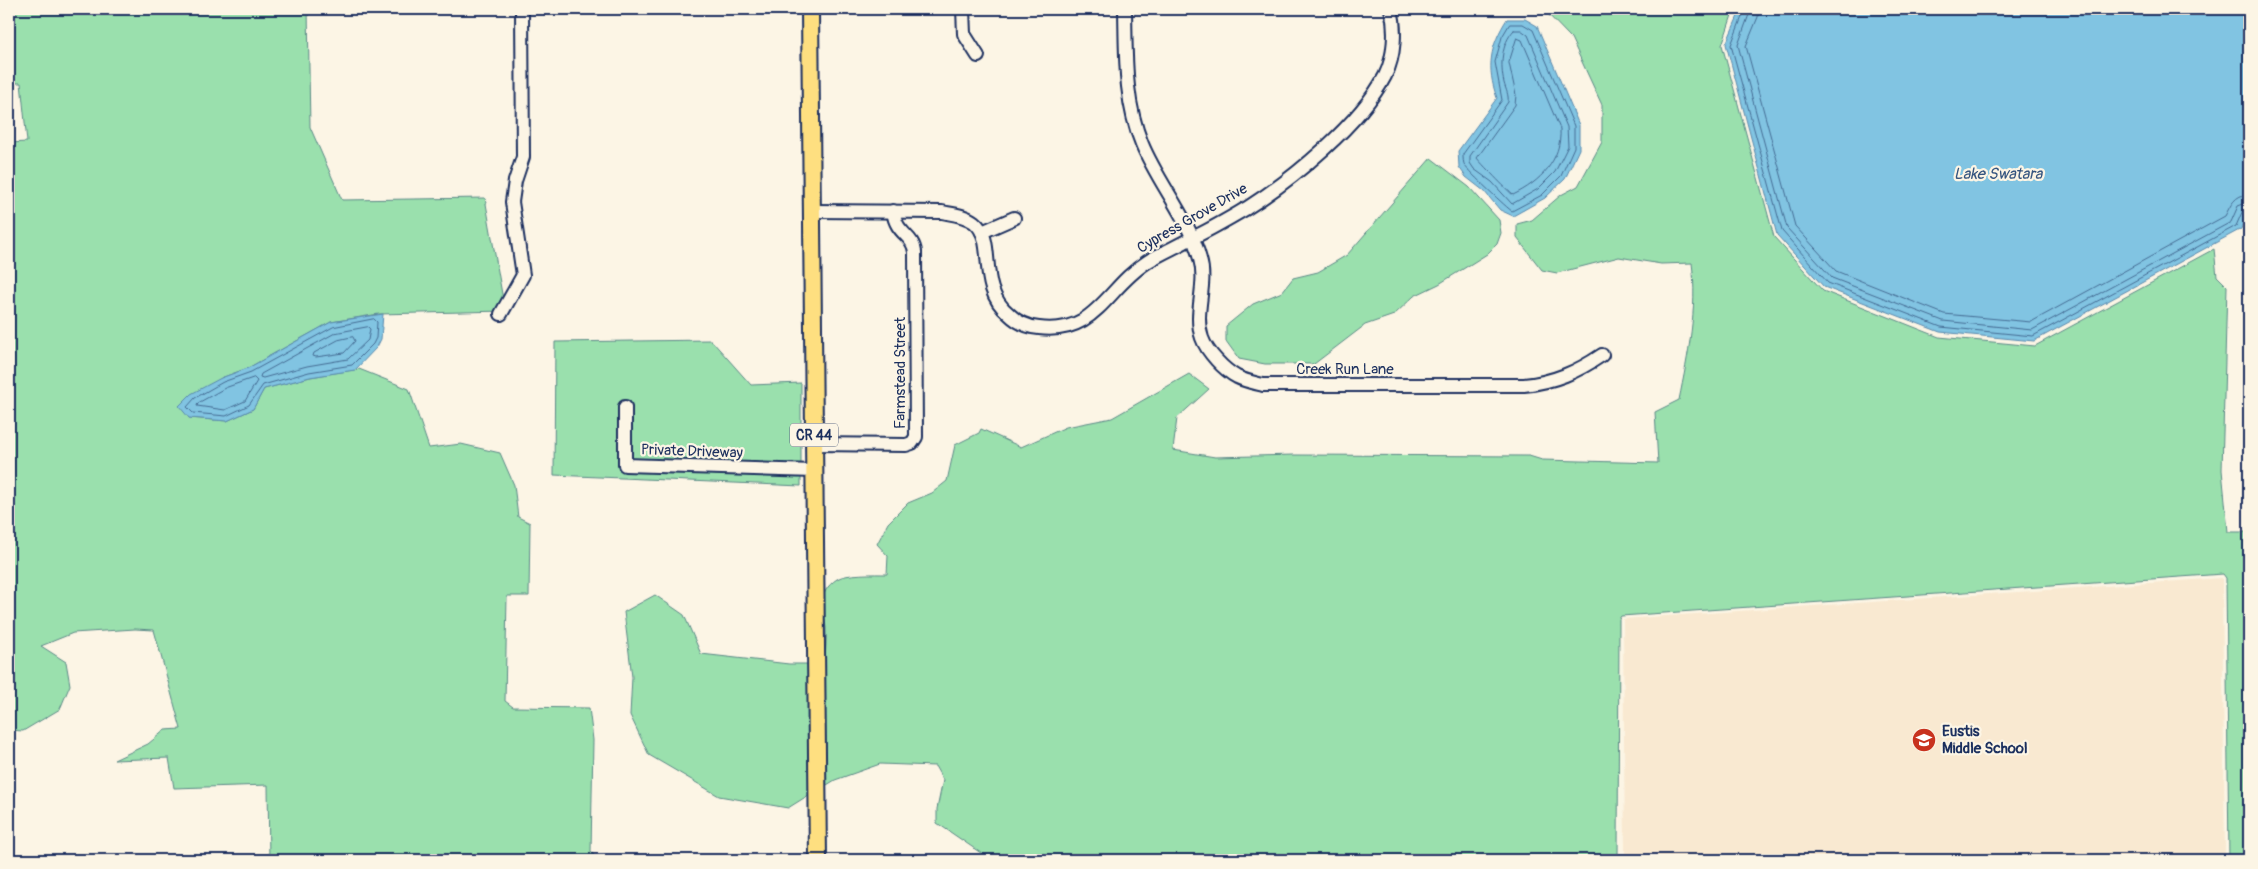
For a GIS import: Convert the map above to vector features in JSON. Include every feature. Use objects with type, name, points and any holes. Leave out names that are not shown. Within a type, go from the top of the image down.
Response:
[{"type":"main road","name":"CR 44","points":[[810,9],[818,860]]},
{"type":"street","points":[[501,314],[522,275],[512,202],[515,181],[523,158],[522,9]]},
{"type":"street","points":[[964,9],[964,34],[978,56]]},
{"type":"street","name":"Creek Run Lane","points":[[1126,9],[1126,75],[1134,118],[1142,144],[1192,239],[1200,259],[1203,274],[1198,314],[1202,339],[1219,363],[1238,378],[1263,385],[1524,385],[1547,383],[1580,370],[1602,355]]},
{"type":"street","name":"Cypress Grove Drive","points":[[982,232],[986,248],[987,272],[992,293],[1003,310],[1017,322],[1038,328],[1059,328],[1078,324],[1095,313],[1136,269],[1158,255],[1192,239],[1248,207],[1309,163],[1362,110],[1386,74],[1392,52],[1395,25],[1391,9]]},
{"type":"street","points":[[812,211],[942,212],[959,215],[974,222],[982,232],[1014,218]]},
{"type":"street","name":"Farmstead Street","points":[[814,444],[906,445],[912,443],[916,437],[915,249],[912,242],[897,227],[893,211]]},
{"type":"street","name":"Private Driveway","points":[[625,408],[625,464],[815,471]]},
{"type":"shaded area","name":"Eustis Middle School","points":[[2222,578],[2225,860],[1625,860],[1623,619]]},
{"type":"green space","points":[[9,9],[308,9],[310,127],[342,200],[485,198],[505,311],[379,314],[331,322],[248,368],[221,378],[189,418],[227,421],[253,409],[264,389],[310,377],[359,369],[409,389],[429,448],[461,444],[500,453],[514,485],[518,517],[530,523],[529,596],[507,596],[505,701],[513,707],[589,708],[593,740],[591,851],[597,860],[269,860],[268,785],[174,788],[169,758],[114,760],[148,744],[165,730],[181,729],[154,630],[135,629],[73,633],[41,646],[66,662],[70,685],[60,709],[23,731],[9,730],[9,143],[27,142],[21,83],[9,83]]},
{"type":"green space","points":[[1543,9],[1734,9],[1722,45],[1774,237],[1823,291],[1939,337],[2035,346],[2214,249],[2217,276],[2227,286],[2222,470],[2228,532],[2249,532],[2249,860],[2229,860],[2226,578],[2223,574],[1621,616],[1619,619],[1618,860],[991,860],[937,823],[937,809],[943,780],[935,766],[880,764],[835,780],[822,788],[821,664],[825,663],[826,632],[823,602],[826,590],[830,584],[841,577],[861,574],[887,574],[888,556],[877,544],[888,523],[908,503],[932,493],[947,481],[955,445],[979,433],[981,429],[1021,447],[1066,427],[1112,418],[1189,374],[1209,389],[1177,418],[1173,450],[1215,457],[1294,455],[1529,456],[1542,460],[1658,463],[1655,412],[1679,400],[1689,349],[1693,315],[1694,280],[1692,263],[1661,264],[1619,257],[1557,273],[1542,270],[1517,238],[1517,224],[1532,220],[1561,195],[1578,186],[1602,142],[1602,105],[1571,38]]},
{"type":"green space","points":[[1431,158],[1469,187],[1499,220],[1501,233],[1497,244],[1487,254],[1439,284],[1414,296],[1394,315],[1365,325],[1314,364],[1265,364],[1239,359],[1226,341],[1226,326],[1253,304],[1282,292],[1293,278],[1318,272],[1347,255]]},
{"type":"green space","points":[[711,340],[751,385],[801,383],[801,486],[554,475],[555,342]]},
{"type":"green space","points":[[655,595],[684,615],[701,654],[789,664],[811,664],[812,793],[788,808],[719,796],[649,755],[630,715],[632,677],[624,612]]},
{"type":"water","name":"Lake Swatara","points":[[1741,9],[2249,9],[2249,207],[2241,229],[2034,341],[1940,332],[1824,287],[1777,235],[1726,44]]},
{"type":"water","points":[[1507,19],[1525,19],[1537,26],[1579,125],[1579,149],[1565,179],[1545,198],[1513,216],[1500,210],[1484,191],[1466,177],[1459,167],[1458,151],[1497,98],[1491,66],[1493,48]]},
{"type":"water","points":[[383,314],[381,339],[377,347],[355,370],[310,377],[264,389],[253,409],[227,421],[189,418],[179,406],[191,394],[221,378],[248,368],[331,322]]},
{"type":"place","name":"Eustis Middle School","points":[[1924,740]]}]
